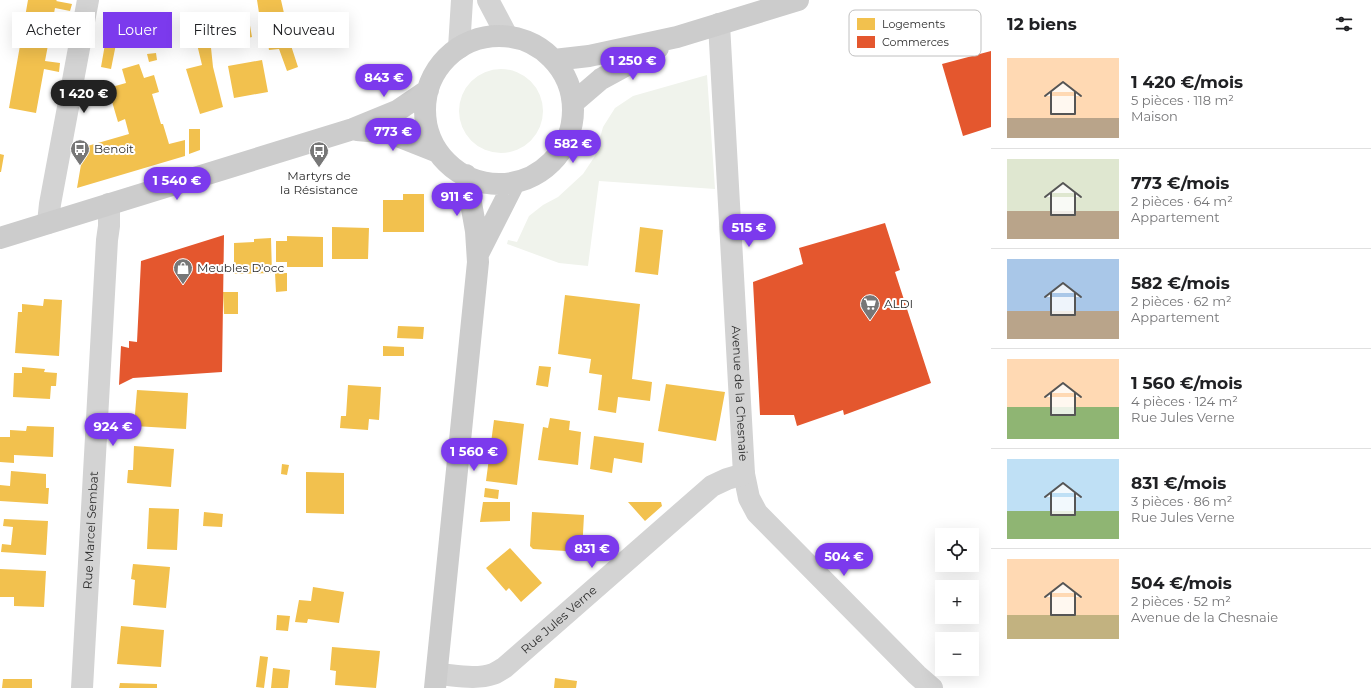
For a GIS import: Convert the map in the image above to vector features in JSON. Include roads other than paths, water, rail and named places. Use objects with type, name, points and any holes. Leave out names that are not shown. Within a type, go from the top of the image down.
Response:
[{"type":"main road","points":[[554,60],[589,56],[677,37],[798,0]]},
{"type":"main road","points":[[507,36],[525,40],[541,48],[554,60],[568,81],[573,103],[571,131],[560,153],[542,171],[514,183],[488,183],[473,179],[451,166],[438,152],[433,144],[427,126],[425,108],[428,90],[435,73],[446,59],[459,48],[482,38],[507,36]]},
{"type":"main road","points":[[573,103],[601,79],[677,37]]},
{"type":"main road","points":[[0,238],[353,129],[397,111],[428,90]]},
{"type":"main road","points":[[353,129],[390,133],[438,152]]},
{"type":"main road","points":[[436,681],[478,254],[476,231],[466,175]]},
{"type":"main road","points":[[478,254],[514,183]]},
{"type":"street","points":[[48,223],[88,0]]},
{"type":"street","points":[[459,48],[462,0]]},
{"type":"street","points":[[488,0],[507,36]]},
{"type":"street","name":"Avenue de la Chesnaie","points":[[719,24],[744,474],[749,498],[757,513],[912,670],[932,688]]},
{"type":"street","name":"Rue Marcel Sembat","points":[[82,688],[109,226],[109,204]]},
{"type":"street","name":"Rue Jules Verne","points":[[436,681],[492,674],[504,668],[712,486],[727,479],[744,474]]},
{"type":"place","name":"Benoit","points":[[80,166]]},
{"type":"place","name":"Martyrs de la Résistance","points":[[319,168]]},
{"type":"place","name":"Meubles D'occ","points":[[183,285]]},
{"type":"place","name":"ALDI","points":[[870,321]]}]
